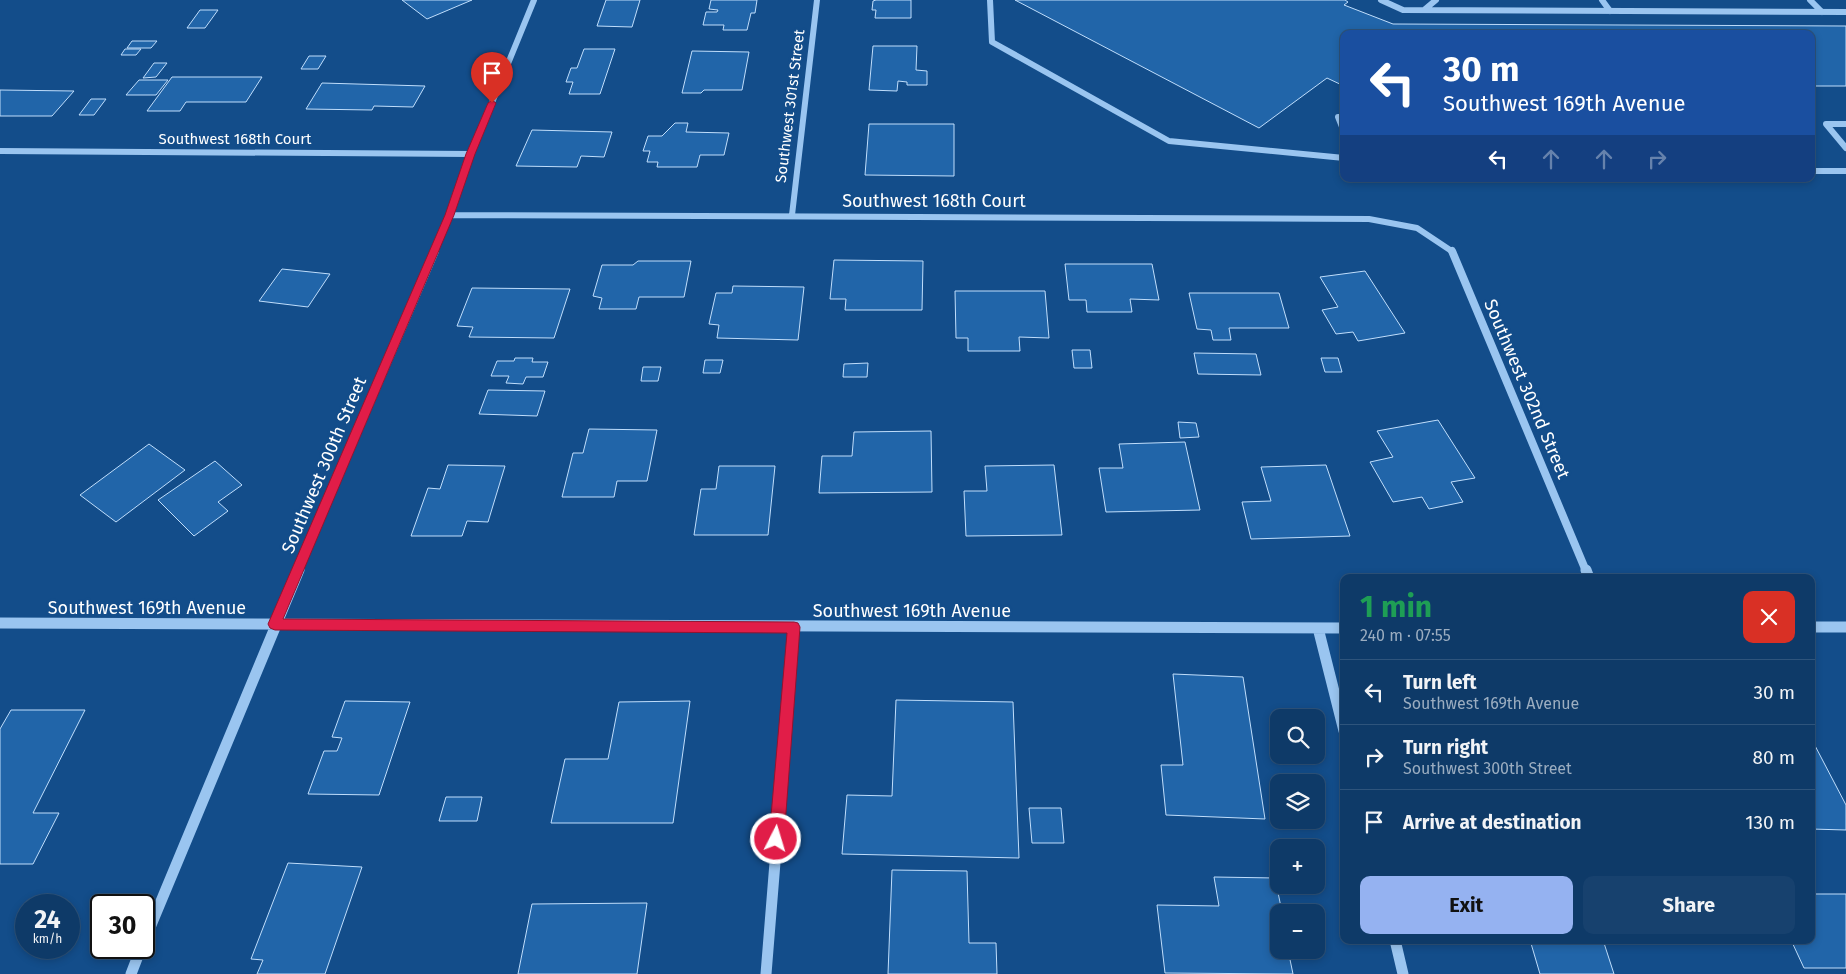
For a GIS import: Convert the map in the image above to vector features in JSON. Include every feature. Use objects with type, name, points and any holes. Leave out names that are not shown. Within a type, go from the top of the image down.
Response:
[{"type":"street","name":"Southwest 300th Street","points":[[155,915],[275,624],[450,215],[471,154],[534,0]]},
{"type":"street","name":"Southwest 301st Street","points":[[792,215],[817,0]]},
{"type":"street","points":[[990,0],[992,42],[1169,141],[1340,158]]},
{"type":"street","points":[[1381,0],[1403,10],[1846,12]]},
{"type":"street","points":[[1424,10],[1436,0]]},
{"type":"street","points":[[1602,0],[1610,11]]},
{"type":"street","points":[[1810,0],[1822,12]]},
{"type":"street","points":[[1846,124],[1826,124],[1846,148]]},
{"type":"street","name":"Southwest 168th Court","points":[[0,151],[471,154]]},
{"type":"street","points":[[1815,171],[1846,171]]},
{"type":"street","name":"Southwest 168th Court","points":[[450,215],[1370,219],[1417,228]]},
{"type":"street","name":"Southwest 302nd Street","points":[[1417,228],[1453,252],[1587,574]]},
{"type":"street","name":"Southwest 169th Avenue","points":[[0,624],[1340,628]]},
{"type":"street","points":[[766,974],[794,627]]},
{"type":"street","points":[[1815,628],[1846,627]]},
{"type":"street","points":[[1318,628],[1340,715]]},
{"type":"street","points":[[1396,944],[1403,974]]},
{"type":"street","points":[[130,974],[137,959]]},
{"type":"building","points":[[402,0],[472,0],[427,19]]},
{"type":"building","points":[[606,0],[640,0],[632,27],[597,26]]},
{"type":"building","points":[[711,0],[757,0],[755,13],[751,13],[747,30],[723,30],[724,25],[703,25],[706,12],[717,12],[718,10],[709,9]]},
{"type":"building","points":[[911,0],[911,18],[875,18],[876,10],[872,10],[873,1]]},
{"type":"building","points":[[1015,0],[1345,0],[1348,2],[1344,5],[1393,24],[1846,26],[1846,86],[1815,86],[1815,30],[1340,30],[1340,84],[1327,78],[1259,128]]},
{"type":"building","points":[[200,10],[218,10],[205,28],[187,28]]},
{"type":"building","points":[[132,41],[157,41],[151,48],[127,48]]},
{"type":"building","points":[[873,46],[917,46],[916,70],[927,71],[927,85],[907,85],[907,82],[898,81],[897,91],[869,90]]},
{"type":"building","points":[[125,49],[141,49],[136,55],[121,55]]},
{"type":"building","points":[[584,49],[615,49],[600,94],[569,94],[573,82],[566,82],[571,68],[577,68]]},
{"type":"building","points":[[692,51],[749,52],[742,90],[704,90],[701,93],[682,93]]},
{"type":"building","points":[[309,56],[326,56],[318,69],[301,69]]},
{"type":"building","points":[[154,63],[167,63],[156,77],[143,78]]},
{"type":"building","points":[[172,77],[262,77],[246,102],[186,102],[180,111],[147,111]]},
{"type":"building","points":[[139,80],[168,80],[156,95],[126,95]]},
{"type":"building","points":[[322,83],[425,86],[413,107],[374,106],[372,110],[306,109]]},
{"type":"building","points":[[0,90],[74,91],[52,116],[0,116]]},
{"type":"building","points":[[91,99],[106,99],[94,115],[79,115]]},
{"type":"building","points":[[675,123],[688,123],[686,132],[729,133],[724,155],[700,155],[697,167],[657,167],[658,162],[647,162],[650,151],[643,151],[648,136],[662,136]]},
{"type":"building","points":[[869,124],[954,124],[954,176],[865,175]]},
{"type":"building","points":[[532,130],[612,132],[604,157],[581,156],[577,167],[516,166]]},
{"type":"building","points":[[834,260],[923,261],[922,310],[845,310],[846,299],[830,299]]},
{"type":"building","points":[[638,261],[691,261],[684,297],[639,297],[636,309],[599,309],[602,298],[593,296],[602,265],[633,265]]},
{"type":"building","points":[[1065,264],[1152,264],[1159,300],[1130,299],[1132,312],[1087,312],[1086,300],[1069,300]]},
{"type":"building","points":[[282,269],[330,274],[308,307],[259,301]]},
{"type":"building","points":[[1365,271],[1405,333],[1358,341],[1353,332],[1336,334],[1322,310],[1338,307],[1320,277]]},
{"type":"building","points":[[733,286],[804,287],[798,340],[717,338],[719,325],[709,324],[716,293],[732,293]]},
{"type":"building","points":[[472,288],[570,289],[554,338],[469,337],[473,327],[457,326]]},
{"type":"building","points":[[955,291],[1045,291],[1049,338],[1019,337],[1020,351],[968,351],[968,338],[956,338]]},
{"type":"building","points":[[1189,293],[1279,293],[1289,328],[1229,328],[1231,340],[1213,340],[1211,330],[1197,329]]},
{"type":"building","points":[[1072,350],[1090,350],[1092,368],[1074,368]]},
{"type":"building","points":[[1194,353],[1256,354],[1261,375],[1198,374]]},
{"type":"building","points":[[515,358],[533,358],[532,362],[548,362],[543,377],[526,377],[523,384],[506,383],[509,376],[491,376],[497,361],[514,361]]},
{"type":"building","points":[[1321,358],[1338,358],[1342,372],[1325,372]]},
{"type":"building","points":[[705,360],[723,360],[720,373],[703,373]]},
{"type":"building","points":[[868,363],[867,377],[843,377],[844,364]]},
{"type":"building","points":[[643,367],[661,367],[658,381],[641,381]]},
{"type":"building","points":[[488,390],[545,391],[537,416],[479,414]]},
{"type":"building","points":[[1438,420],[1475,478],[1451,482],[1463,502],[1429,509],[1422,497],[1393,502],[1370,462],[1393,457],[1377,431]]},
{"type":"building","points":[[1178,422],[1196,423],[1199,437],[1180,438]]},
{"type":"building","points":[[589,429],[657,430],[647,481],[617,481],[614,497],[562,497],[573,453],[583,453]]},
{"type":"building","points":[[931,431],[932,492],[819,493],[822,456],[852,456],[854,432]]},
{"type":"building","points":[[1185,442],[1200,510],[1106,512],[1099,468],[1123,468],[1119,444]]},
{"type":"building","points":[[149,444],[185,470],[116,522],[80,495]]},
{"type":"building","points":[[215,461],[242,485],[218,502],[228,511],[194,536],[158,500]]},
{"type":"building","points":[[448,465],[505,466],[488,522],[467,521],[462,536],[411,536],[428,488],[440,489]]},
{"type":"building","points":[[1054,465],[1062,535],[966,536],[964,491],[987,491],[985,466]]},
{"type":"building","points":[[1326,465],[1350,536],[1251,539],[1242,502],[1271,501],[1261,467]]},
{"type":"building","points":[[719,466],[775,466],[768,535],[694,535],[701,489],[716,489]]},
{"type":"building","points":[[1173,674],[1243,677],[1265,819],[1166,815],[1161,765],[1183,765]]},
{"type":"building","points":[[896,700],[1013,702],[1019,858],[842,854],[847,795],[892,796]]},
{"type":"building","points":[[345,701],[410,702],[379,795],[308,794],[324,751],[337,751],[342,738],[332,737]]},
{"type":"building","points":[[690,701],[673,823],[551,823],[565,759],[608,759],[619,702]]},
{"type":"building","points":[[11,710],[85,710],[33,813],[59,813],[33,864],[0,864],[0,729]]},
{"type":"building","points":[[1815,746],[1846,805],[1846,830],[1815,829]]},
{"type":"building","points":[[446,797],[482,797],[477,821],[439,821]]},
{"type":"building","points":[[1029,808],[1061,808],[1064,843],[1032,843]]},
{"type":"building","points":[[288,863],[362,867],[325,974],[257,974],[263,960],[251,959]]},
{"type":"building","points":[[892,870],[967,871],[969,943],[996,943],[997,974],[888,974]]},
{"type":"building","points":[[1214,877],[1270,878],[1270,894],[1278,894],[1280,904],[1270,904],[1270,959],[1290,959],[1293,974],[1165,973],[1157,905],[1219,906]]},
{"type":"building","points":[[1815,894],[1846,894],[1846,968],[1804,968],[1793,944],[1815,944]]},
{"type":"building","points":[[647,903],[637,974],[518,974],[532,904]]},
{"type":"building","points":[[1531,944],[1604,944],[1614,974],[1540,974]]},
{"type":"route","points":[[492,103],[471,154],[450,215],[275,624],[794,627],[776,839]]}]
